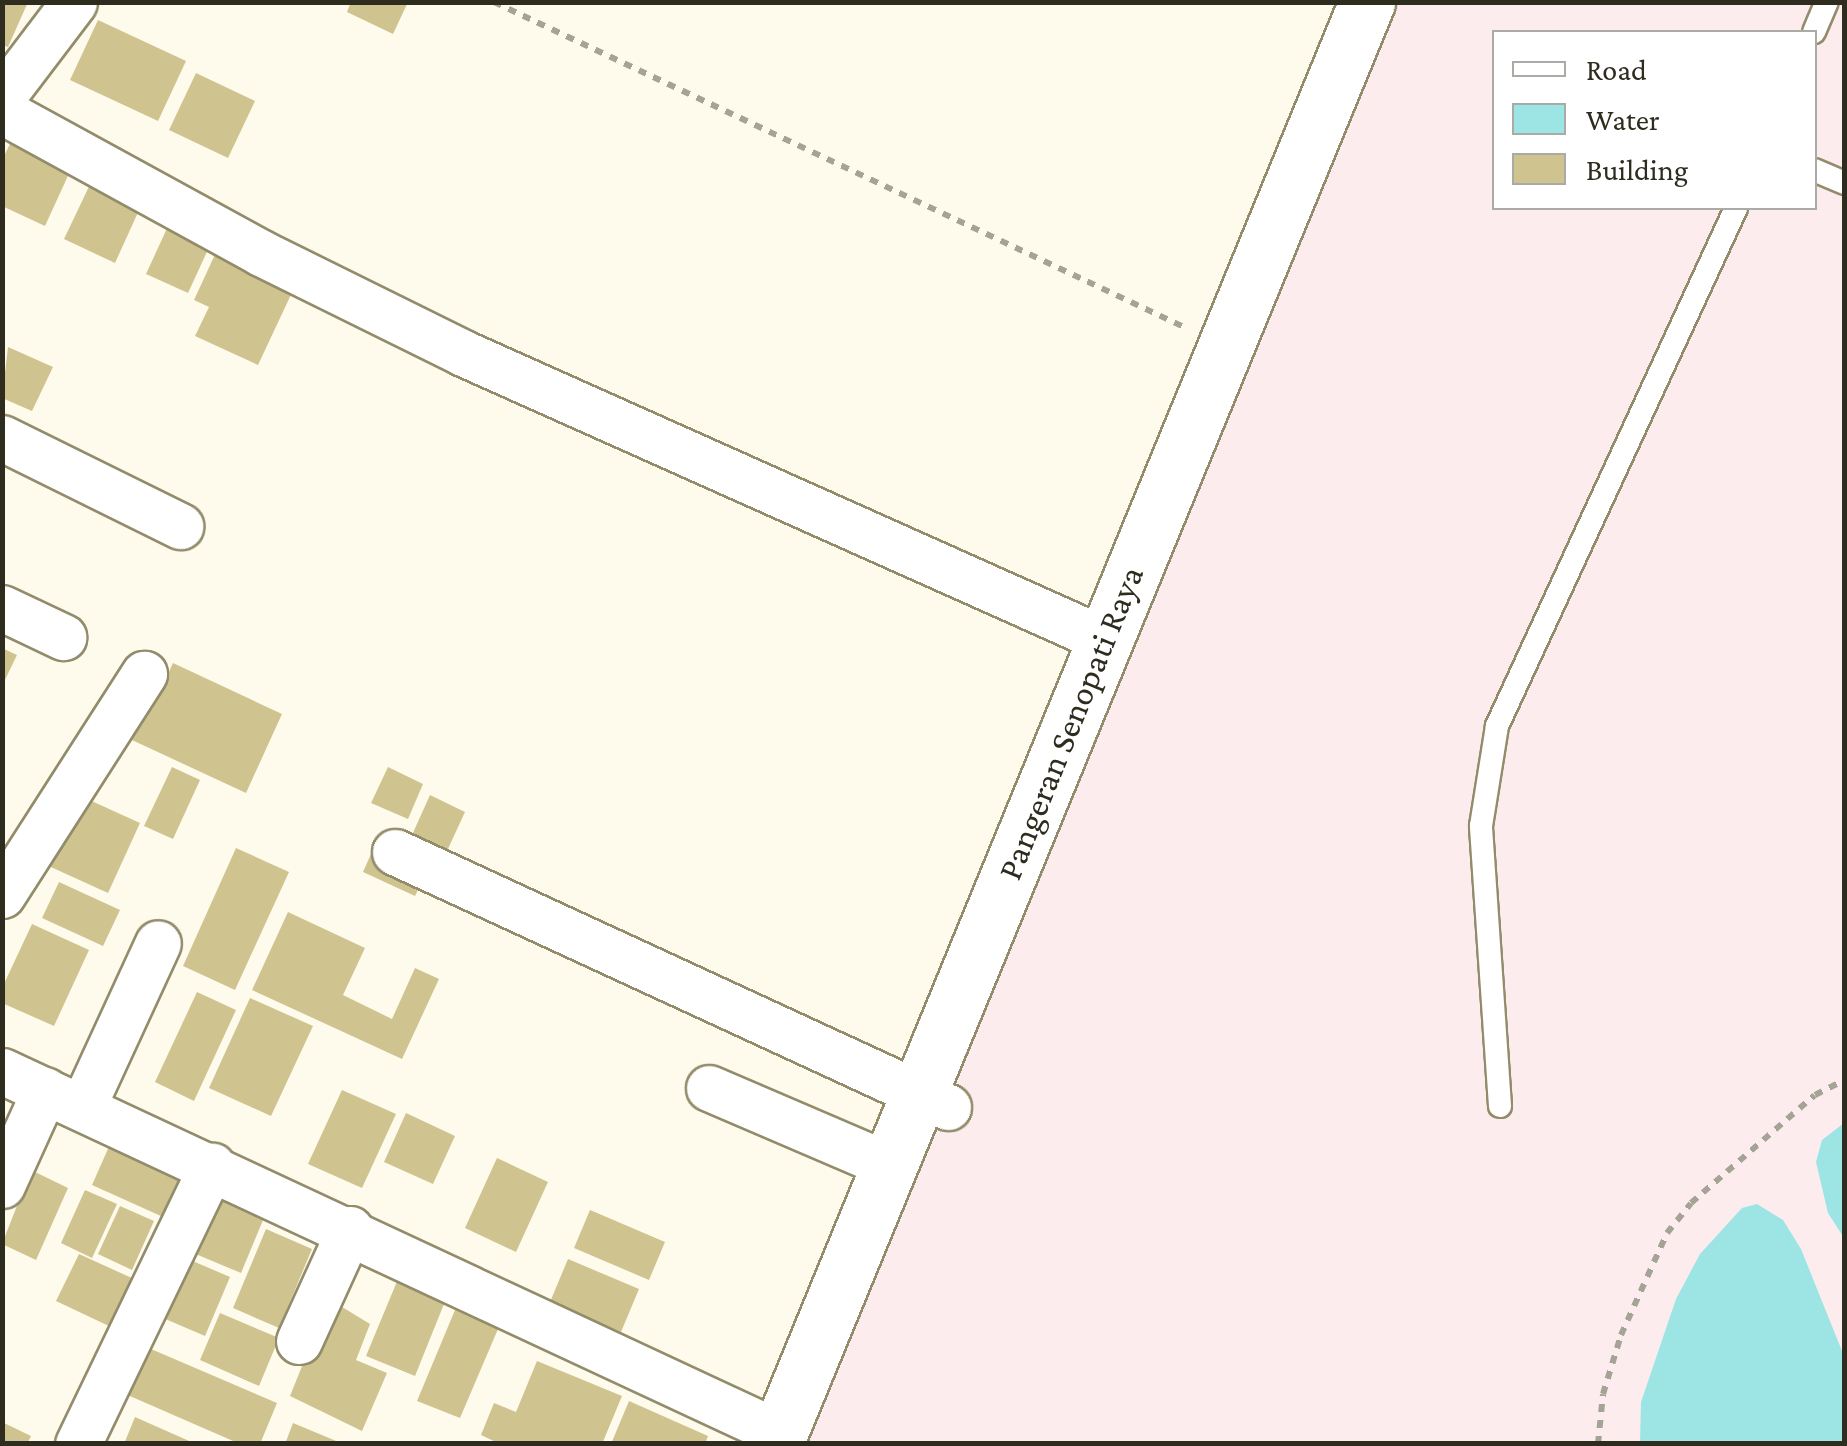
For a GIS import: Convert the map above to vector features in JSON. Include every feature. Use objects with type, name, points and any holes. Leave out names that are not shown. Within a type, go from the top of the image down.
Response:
[{"type":"street","points":[[2,97],[74,2]]},
{"type":"street","name":"Pangeran Senopati Raya","points":[[788,1440],[889,1164],[933,1101],[1105,640],[1367,2]]},
{"type":"street","name":"Pangeran Senopati Raya","points":[[788,1440],[1401,2]]},
{"type":"street","points":[[2,111],[260,253],[464,353],[1105,640]]},
{"type":"street","points":[[2,438],[180,526]]},
{"type":"street","points":[[2,608],[63,637]]},
{"type":"street","points":[[2,896],[144,674]]},
{"type":"street","points":[[396,852],[933,1101]]},
{"type":"street","points":[[2,1185],[64,1098],[158,943]]},
{"type":"street","points":[[2,1071],[350,1230],[788,1440]]},
{"type":"street","points":[[708,1088],[889,1164]]},
{"type":"street","points":[[78,1444],[212,1166]]},
{"type":"street","points":[[298,1340],[350,1230]]},
{"type":"lane","points":[[1815,30],[1827,2]]},
{"type":"lane","points":[[1817,171],[1844,182]]},
{"type":"lane","points":[[1500,1106],[1482,826],[1497,726],[1735,210]]},
{"type":"path","points":[[494,2],[1226,347]]},
{"type":"path","points":[[1598,1444],[1603,1394],[1621,1335],[1667,1233],[1690,1204],[1814,1096],[1844,1080]]},
{"type":"shaded area","points":[[1393,3],[1844,3],[1844,1443],[804,1444]]},
{"type":"water","points":[[1844,1123],[1844,1238],[1828,1213],[1816,1162],[1822,1140]]},
{"type":"water","points":[[1757,1204],[1783,1220],[1801,1249],[1844,1356],[1844,1443],[1640,1443],[1641,1402],[1676,1299],[1700,1254],[1742,1208]]},
{"type":"building","points":[[2,2],[28,2],[8,47],[2,45]]},
{"type":"building","points":[[351,2],[408,2],[393,34],[347,12]]},
{"type":"building","points":[[98,20],[186,61],[158,121],[70,80]]},
{"type":"building","points":[[196,73],[255,101],[228,158],[169,130]]},
{"type":"building","points":[[12,140],[72,167],[45,226],[2,206],[2,160]]},
{"type":"building","points":[[95,174],[145,197],[115,263],[64,239]]},
{"type":"building","points":[[169,224],[211,243],[188,293],[146,274]]},
{"type":"building","points":[[218,248],[296,284],[258,365],[195,336],[209,307],[194,300]]},
{"type":"building","points":[[8,347],[53,367],[32,411],[2,398]]},
{"type":"building","points":[[2,648],[17,655],[2,686]]},
{"type":"building","points":[[173,663],[282,714],[246,793],[119,734],[135,701],[152,709]]},
{"type":"building","points":[[172,767],[200,780],[173,839],[144,826]]},
{"type":"building","points":[[388,767],[423,784],[408,819],[371,803]]},
{"type":"building","points":[[74,793],[140,823],[108,893],[42,863]]},
{"type":"building","points":[[430,795],[465,812],[447,851],[412,835]]},
{"type":"building","points":[[236,848],[289,872],[235,990],[183,966]]},
{"type":"building","points":[[371,854],[424,878],[415,896],[363,872]]},
{"type":"building","points":[[59,882],[120,910],[103,946],[42,918]]},
{"type":"building","points":[[288,912],[365,948],[343,995],[392,1019],[415,968],[439,979],[402,1059],[252,990]]},
{"type":"building","points":[[32,924],[89,950],[54,1026],[2,1003],[2,988]]},
{"type":"building","points":[[197,992],[236,1010],[194,1101],[155,1082]]},
{"type":"building","points":[[250,998],[313,1026],[271,1116],[209,1088]]},
{"type":"building","points":[[342,1090],[396,1114],[362,1188],[308,1164]]},
{"type":"building","points":[[406,1113],[455,1136],[433,1184],[384,1162]]},
{"type":"building","points":[[115,1133],[187,1165],[163,1217],[92,1185]]},
{"type":"building","points":[[497,1158],[548,1182],[516,1252],[465,1228]]},
{"type":"building","points":[[31,1170],[68,1188],[36,1260],[2,1244]]},
{"type":"building","points":[[217,1177],[271,1201],[241,1273],[186,1250]]},
{"type":"building","points":[[85,1190],[117,1204],[92,1258],[61,1243]]},
{"type":"building","points":[[120,1206],[154,1221],[132,1270],[98,1254]]},
{"type":"building","points":[[590,1210],[665,1242],[649,1280],[574,1248]]},
{"type":"building","points":[[266,1229],[312,1249],[279,1328],[233,1308]]},
{"type":"building","points":[[79,1254],[134,1279],[111,1327],[56,1301]]},
{"type":"building","points":[[188,1259],[230,1277],[205,1336],[163,1318]]},
{"type":"building","points":[[568,1259],[639,1289],[621,1332],[550,1302]]},
{"type":"building","points":[[398,1279],[446,1299],[415,1376],[366,1356]]},
{"type":"building","points":[[329,1299],[370,1324],[356,1360],[387,1373],[362,1431],[290,1396]]},
{"type":"building","points":[[455,1310],[498,1329],[460,1418],[417,1401]]},
{"type":"building","points":[[220,1313],[279,1338],[259,1386],[200,1360]]},
{"type":"building","points":[[137,1343],[277,1403],[260,1444],[240,1444],[116,1390]]},
{"type":"building","points":[[537,1361],[622,1396],[602,1444],[500,1444],[481,1435],[494,1403],[516,1412]]},
{"type":"building","points":[[629,1401],[708,1436],[705,1444],[611,1444]]},
{"type":"building","points":[[135,1417],[196,1444],[124,1444]]},
{"type":"building","points":[[2,1422],[31,1436],[27,1444],[2,1444]]},
{"type":"building","points":[[293,1423],[341,1443],[341,1444],[285,1444]]}]
